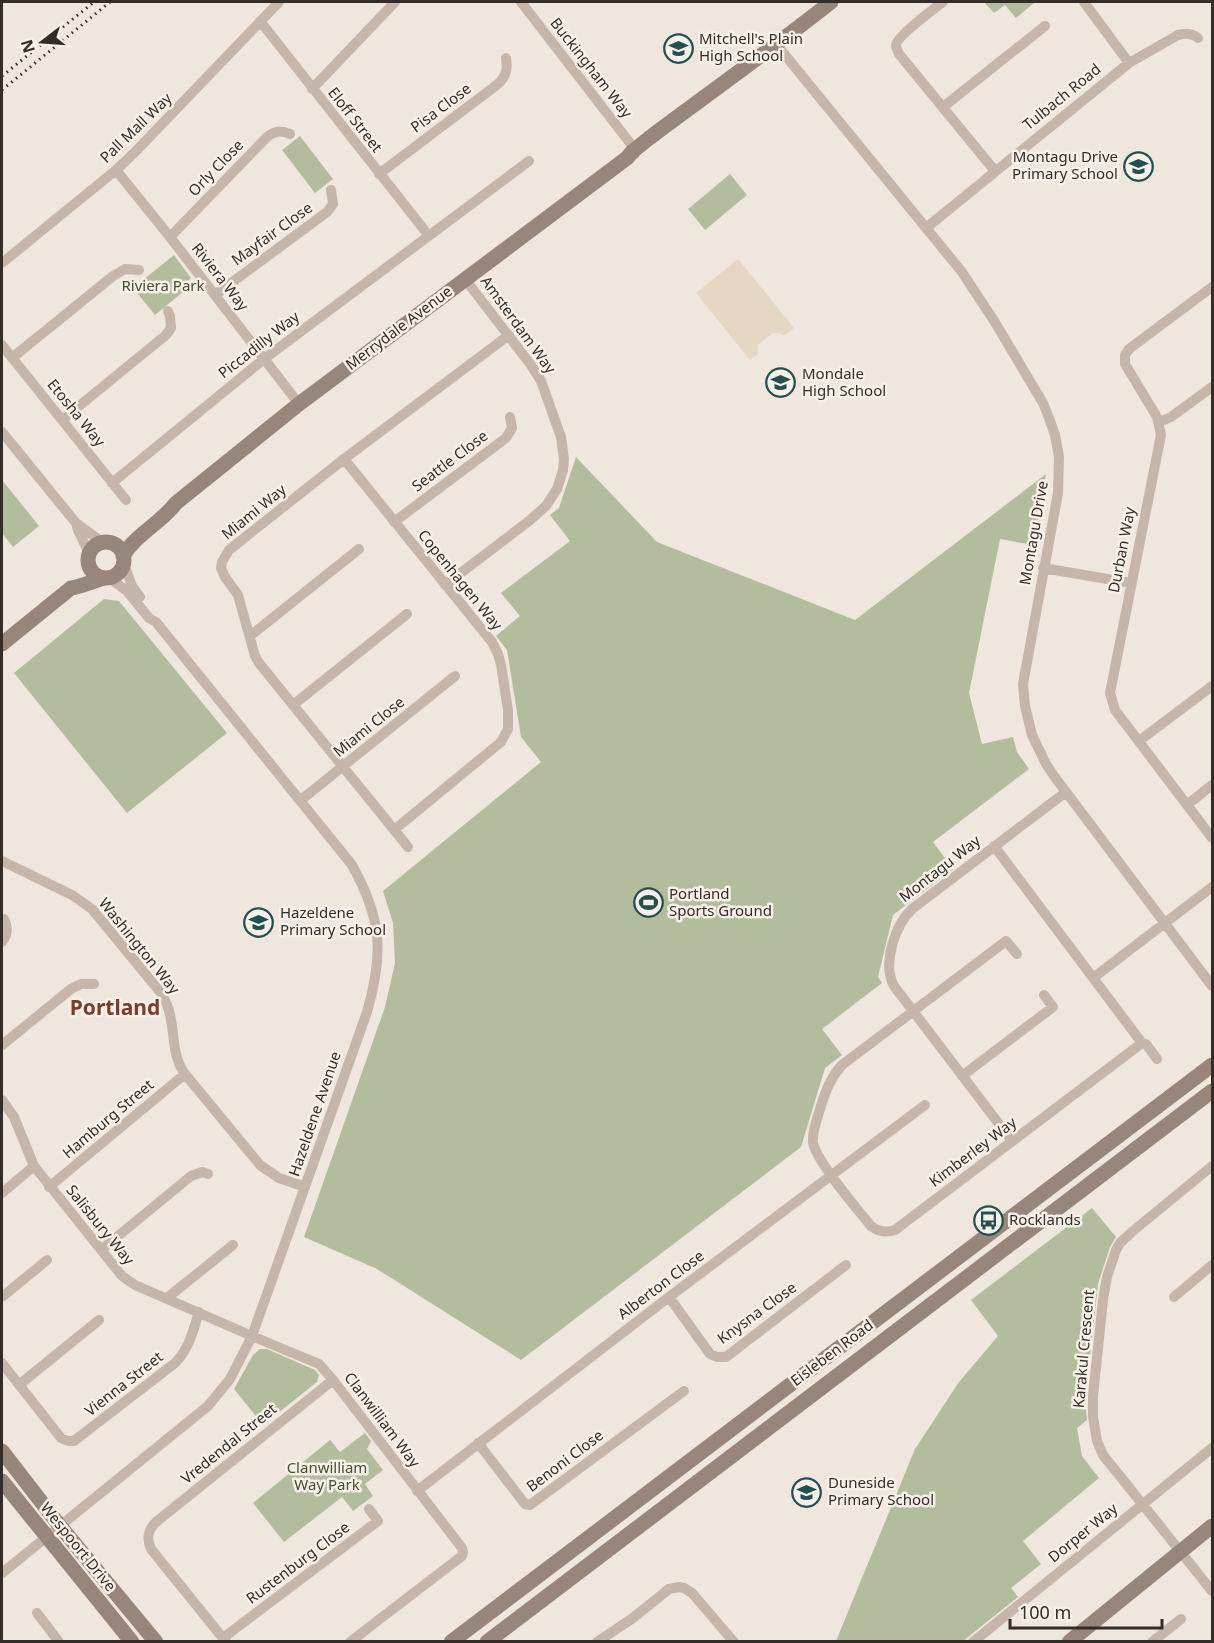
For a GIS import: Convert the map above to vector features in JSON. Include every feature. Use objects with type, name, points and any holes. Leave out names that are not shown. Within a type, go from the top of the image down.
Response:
[{"type":"main road","name":"Merrydale Avenue","points":[[123,559],[132,544],[176,503],[299,404],[631,154],[652,145],[698,113],[763,62],[781,42],[831,2]]},
{"type":"main road","name":"Merrydale Avenue","points":[[105,542],[126,536],[166,507],[176,503]]},
{"type":"main road","points":[[2,644],[71,588],[119,572],[123,559],[118,547],[105,542],[97,544],[88,555],[84,567],[71,588]]},
{"type":"main road","points":[[88,555],[90,569],[98,576],[106,578]]},
{"type":"main road","name":"Eisleben Road","points":[[451,1641],[1212,1065]]},
{"type":"main road","name":"Eisleben Road","points":[[487,1641],[1212,1090]]},
{"type":"main road","name":"Wespoort Drive","points":[[2,1451],[60,1526],[156,1641]]},
{"type":"main road","name":"Wespoort Drive","points":[[2,1481],[132,1641]]},
{"type":"main road","points":[[1069,1641],[1086,1636],[1212,1526]]},
{"type":"street","name":"Pall Mall Way","points":[[2,263],[116,170],[279,2]]},
{"type":"street","points":[[312,90],[395,2]]},
{"type":"street","name":"Buckingham Way","points":[[521,2],[630,143],[631,154]]},
{"type":"street","points":[[943,2],[899,39],[896,46],[899,54],[995,171]]},
{"type":"street","points":[[1084,2],[1128,63]]},
{"type":"street","name":"Eloff Street","points":[[260,21],[429,236]]},
{"type":"street","points":[[943,107],[1044,26]]},
{"type":"street","name":"Tulbach Road","points":[[926,228],[1128,63],[1178,35],[1186,33],[1198,38]]},
{"type":"street","name":"Montagu Drive","points":[[781,42],[962,272],[1038,394],[1049,418],[1059,457],[1059,477],[1058,493],[1024,673],[1025,706],[1030,728],[1036,746],[1046,764],[1212,986]]},
{"type":"street","name":"Pisa Close","points":[[379,174],[498,84],[507,72],[506,58]]},
{"type":"street","name":"Orly Close","points":[[170,237],[267,137],[276,131],[290,134]]},
{"type":"street","name":"Piccadilly Way","points":[[112,483],[264,359],[529,161]]},
{"type":"street","name":"Riviera Way","points":[[116,170],[299,404]]},
{"type":"street","name":"Mayfair Close","points":[[215,295],[327,212],[333,204],[331,190]]},
{"type":"street","points":[[12,358],[113,276],[125,269],[139,270]]},
{"type":"street","name":"Amsterdam Way","points":[[445,585],[540,512],[552,499],[563,470],[564,449],[546,390],[531,365],[465,279]]},
{"type":"street","points":[[1212,287],[1135,344],[1125,355],[1125,364],[1159,422],[1171,417],[1212,387]]},
{"type":"street","points":[[62,420],[170,332],[171,322],[168,311]]},
{"type":"street","name":"Miami Way","points":[[408,847],[259,663],[238,595],[223,573],[222,562],[229,550],[344,459],[509,335]]},
{"type":"street","name":"Etosha Way","points":[[2,345],[126,500]]},
{"type":"street","name":"Seattle Close","points":[[394,522],[506,438],[512,428],[510,417]]},
{"type":"street","name":"Durban Way","points":[[1159,422],[1161,435],[1110,693],[1115,710],[1212,838]]},
{"type":"street","points":[[2,432],[76,523],[105,542]]},
{"type":"street","name":"Copenhagen Way","points":[[344,459],[492,642],[498,654],[508,710],[508,729],[501,742],[394,830]]},
{"type":"street","points":[[76,523],[88,555]]},
{"type":"street","points":[[250,636],[359,549]]},
{"type":"street","name":"Hazeldene Avenue","points":[[123,559],[132,585],[154,615],[156,622]]},
{"type":"street","points":[[1043,568],[1131,583]]},
{"type":"street","name":"Hazeldene Avenue","points":[[2,1573],[208,1406],[230,1379],[252,1336],[367,1012],[375,983],[378,944],[372,908],[352,865],[156,622],[149,618],[127,591],[106,578]]},
{"type":"street","points":[[294,705],[406,614]]},
{"type":"street","name":"Miami Close","points":[[301,800],[455,676]]},
{"type":"street","points":[[1139,741],[1212,686]]},
{"type":"street","points":[[1187,805],[1212,785]]},
{"type":"street","name":"Montagu Way","points":[[1012,1141],[894,986],[888,970],[900,922],[912,909],[1066,792]]},
{"type":"street","points":[[994,846],[1142,1043],[1146,1044],[1157,1059]]},
{"type":"street","name":"Washington Way","points":[[2,861],[72,895],[99,916],[161,993],[171,1022],[177,1061],[185,1074],[260,1165],[279,1178],[305,1187]]},
{"type":"street","points":[[1093,978],[1212,887]]},
{"type":"street","points":[[2,942],[7,932],[4,919]]},
{"type":"street","points":[[831,1174],[817,1155],[813,1136],[834,1073],[1006,941],[1017,954]]},
{"type":"street","points":[[2,1045],[71,989],[81,984],[94,984]]},
{"type":"street","points":[[962,1076],[1053,1007],[1044,995]]},
{"type":"street","name":"Kimberley Way","points":[[831,1174],[871,1226],[881,1231],[895,1230],[1142,1043]]},
{"type":"street","name":"Hamburg Street","points":[[49,1187],[185,1074]]},
{"type":"street","name":"Salisbury Way","points":[[2,1100],[17,1123],[34,1166],[127,1280],[252,1336]]},
{"type":"street","name":"Alberton Close","points":[[417,1491],[831,1174],[925,1105]]},
{"type":"street","points":[[2,1193],[34,1166]]},
{"type":"street","name":"Karakul Crescent","points":[[1212,1166],[1120,1243],[1107,1277],[1092,1396],[1097,1441],[1103,1455],[1212,1591]]},
{"type":"street","points":[[101,1250],[191,1176],[202,1172],[208,1174]]},
{"type":"street","points":[[167,1298],[232,1245]]},
{"type":"street","points":[[2,1297],[47,1260]]},
{"type":"street","name":"Knysna Close","points":[[669,1298],[710,1353],[717,1357],[726,1357],[846,1265]]},
{"type":"street","points":[[1174,1297],[1212,1265]]},
{"type":"street","name":"Vienna Street","points":[[19,1384],[61,1438],[74,1442],[183,1355],[190,1342],[199,1312]]},
{"type":"street","points":[[2,1363],[19,1384],[99,1320]]},
{"type":"street","name":"Clanwilliam Way","points":[[252,1336],[319,1364],[462,1548],[463,1553],[458,1559],[350,1641]]},
{"type":"street","name":"Vredendal Street","points":[[224,1640],[151,1549],[148,1541],[149,1531],[156,1522],[333,1380]]},
{"type":"street","name":"Benoni Close","points":[[478,1443],[525,1504],[530,1505],[684,1391]]},
{"type":"street","name":"Dorper Way","points":[[973,1641],[1212,1448]]},
{"type":"street","name":"Rustenburg Close","points":[[224,1640],[378,1521],[369,1509]]},
{"type":"street","points":[[597,1641],[633,1618],[669,1589],[679,1587],[692,1593],[730,1641]]},
{"type":"street","points":[[37,1613],[58,1641]]},
{"type":"street","points":[[1152,1641],[1181,1619]]},
{"type":"green space","points":[[984,2],[1035,2],[1016,18],[1005,5],[994,13]]},
{"type":"green space","points":[[300,136],[333,179],[315,193],[282,150]]},
{"type":"green space","points":[[730,174],[747,195],[705,230],[688,209]]},
{"type":"green space","name":"Riviera Park","points":[[174,255],[191,278],[186,283],[189,287],[155,315],[133,288]]},
{"type":"green space","name":"Portland Sports Ground","points":[[576,457],[657,542],[855,620],[1046,474],[1033,545],[1000,539],[969,693],[982,744],[1013,737],[1017,752],[1029,769],[933,842],[953,869],[893,915],[878,977],[882,983],[822,1029],[842,1055],[825,1068],[801,1147],[521,1360],[377,1269],[304,1237],[385,1007],[395,963],[393,923],[383,891],[541,762],[521,737],[507,650],[496,636],[520,616],[501,593],[570,541],[550,515],[559,508]]},
{"type":"green space","points":[[2,480],[39,526],[13,547],[2,533]]},
{"type":"green space","points":[[104,599],[119,601],[227,733],[127,813],[14,673]]},
{"type":"green space","points":[[1092,1208],[1116,1237],[1110,1247],[1098,1284],[1085,1401],[1087,1420],[1077,1428],[1082,1456],[1099,1478],[1023,1541],[1041,1564],[1011,1588],[1018,1597],[963,1641],[836,1641],[915,1449],[959,1382],[998,1336],[971,1300]]},
{"type":"green space","points":[[260,1349],[267,1349],[315,1370],[319,1375],[317,1382],[263,1425],[234,1389],[253,1355]]},
{"type":"green space","name":"Clanwilliam Way Park","points":[[365,1433],[371,1441],[367,1449],[383,1470],[365,1484],[373,1496],[353,1511],[342,1497],[284,1542],[253,1503],[330,1440],[340,1452]]},
{"type":"shaded area","points":[[738,259],[794,328],[784,336],[773,333],[758,345],[758,354],[750,360],[696,293]]},
{"type":"railway","points":[[2,76],[94,2]]},
{"type":"railway","points":[[2,90],[110,2]]},
{"type":"place","name":"Mitchell's Plain High School","points":[[678,48]]},
{"type":"place","name":"Montagu Drive Primary School","points":[[1139,166]]},
{"type":"place","name":"Mondale High School","points":[[781,383]]},
{"type":"place","name":"Portland Sports Ground","points":[[648,903]]},
{"type":"place","name":"Hazeldene Primary School","points":[[259,922]]},
{"type":"place","name":"Rocklands","points":[[988,1220]]},
{"type":"place","name":"Duneside Primary School","points":[[807,1492]]},
{"type":"district","name":"Portland","points":[[115,1008]]}]
